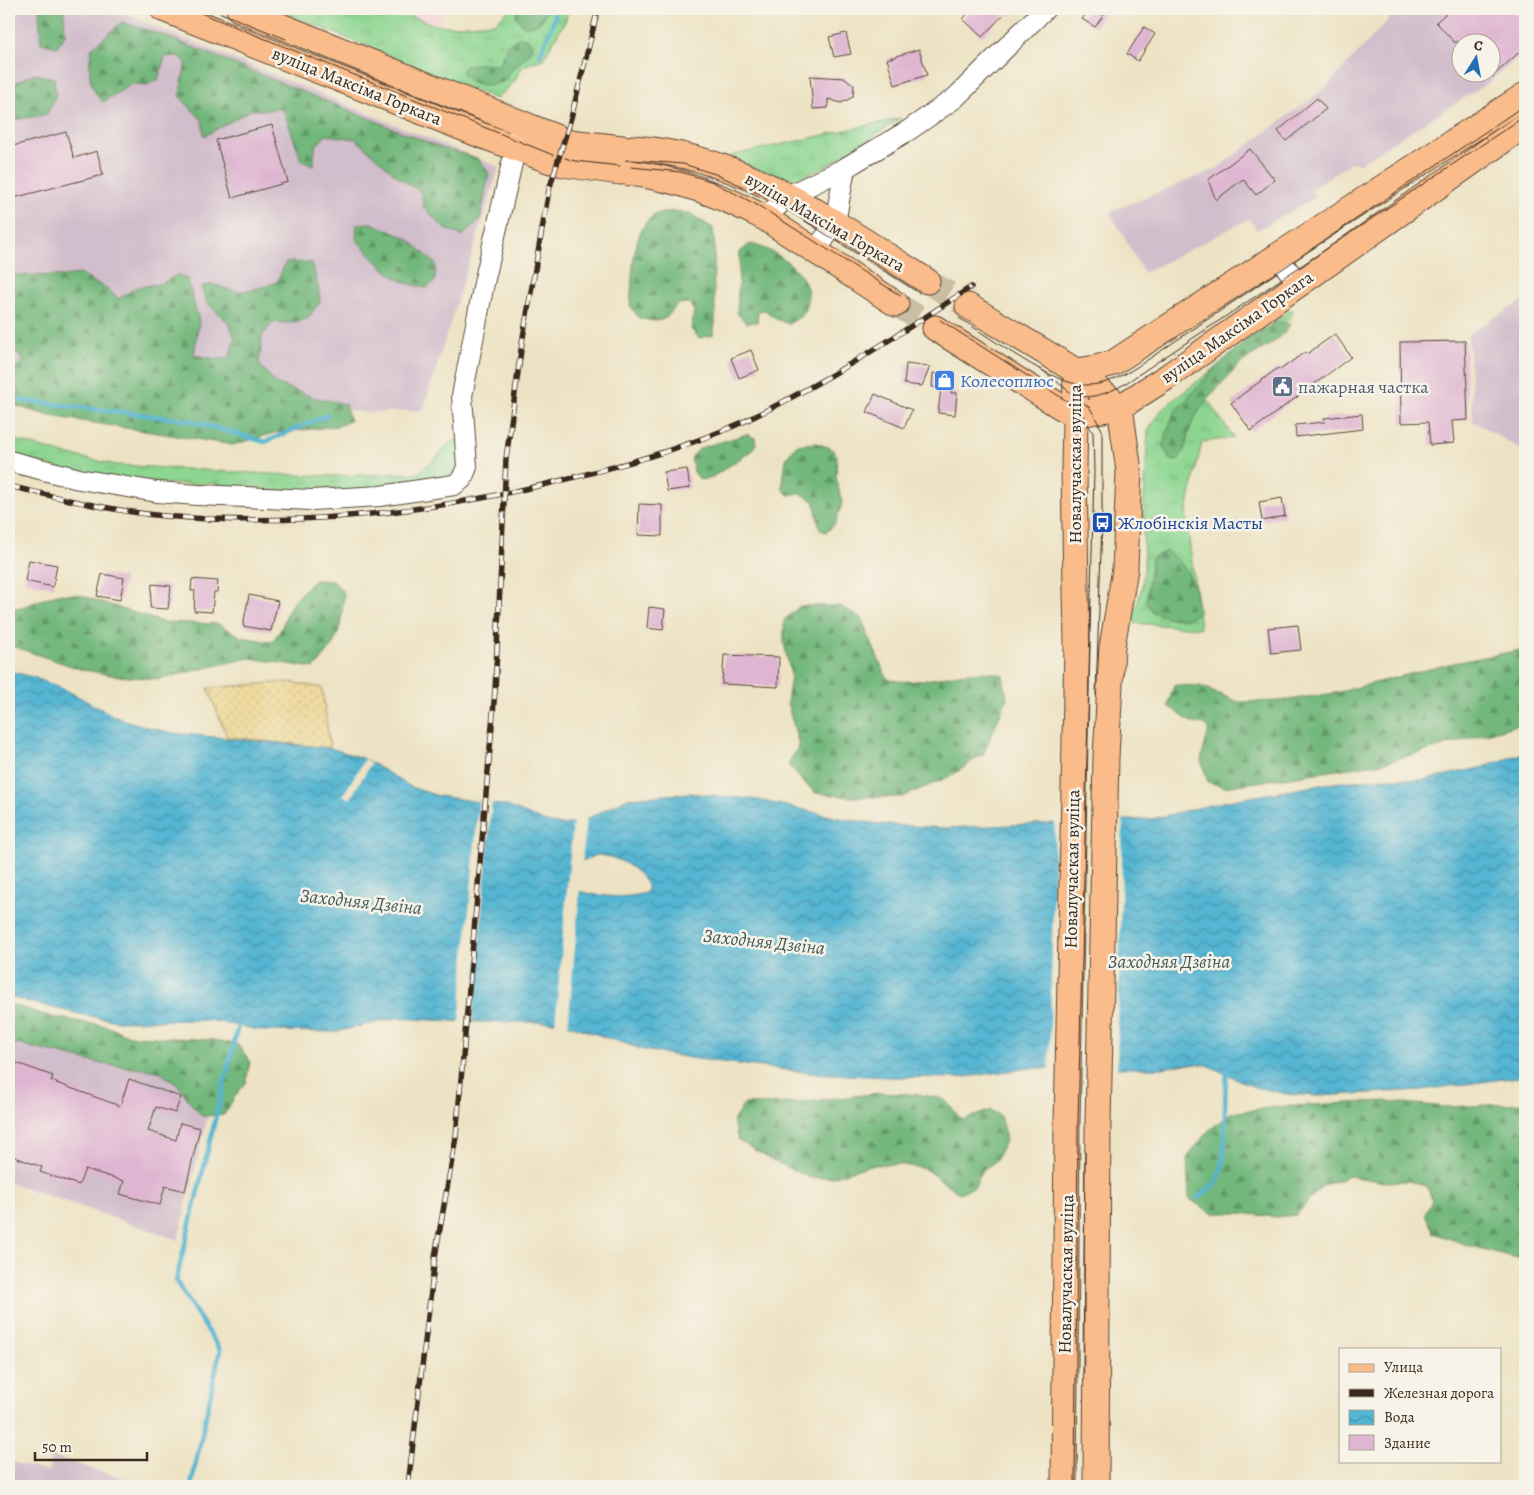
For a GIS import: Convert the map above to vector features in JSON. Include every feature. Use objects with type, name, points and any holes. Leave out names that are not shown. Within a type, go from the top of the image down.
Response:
[{"type":"main road","name":"вуліца Максіма Горкага","points":[[163,9],[515,149],[560,151],[626,160],[682,155],[734,170],[788,196],[835,223],[927,281]]},
{"type":"main road","name":"вуліца Максіма Горкага","points":[[245,11],[521,125],[560,151]]},
{"type":"main road","name":"вуліца Максіма Горкага","points":[[1076,370],[1096,368],[1113,363],[1525,95]]},
{"type":"main road","name":"вуліца Максіма Горкага","points":[[1074,415],[1120,406],[1167,377],[1525,125]]},
{"type":"main road","name":"вуліца Максіма Горкага","points":[[626,160],[718,195],[765,218],[896,304]]},
{"type":"main road","points":[[968,306],[1076,370]]},
{"type":"main road","points":[[936,328],[1074,415]]},
{"type":"main road","name":"Новалучаская вуліца","points":[[1076,370],[1120,406],[1128,471],[1126,550],[1112,647],[1106,757],[1098,1123],[1096,1486]]},
{"type":"main road","name":"Новалучаская вуліца","points":[[1064,1486],[1067,1122],[1078,646],[1074,415],[1076,370]]},
{"type":"street","points":[[765,218],[788,196],[845,168],[909,130],[955,98],[1045,9]]},
{"type":"street","points":[[240,40],[245,11]]},
{"type":"street","points":[[9,461],[78,479],[157,492],[312,500],[380,496],[454,485],[462,479],[467,467],[462,396],[484,283],[521,125]]},
{"type":"street","points":[[815,252],[835,223],[845,168]]},
{"type":"street","points":[[1278,257],[1298,283]]},
{"type":"shaded area","points":[[9,9],[112,9],[499,167],[423,410],[365,413],[313,402],[9,382]]},
{"type":"shaded area","points":[[393,9],[445,9],[435,25]]},
{"type":"shaded area","points":[[1398,9],[1525,9],[1525,51],[1502,71],[1502,32],[1452,32],[1452,82],[1489,82],[1488,83],[1360,163],[1351,162],[1312,189],[1315,198],[1257,230],[1249,219],[1144,273],[1110,212],[1216,169],[1324,89]]},
{"type":"shaded area","points":[[1525,299],[1525,452],[1473,421],[1468,334]]},
{"type":"shaded area","points":[[9,1027],[218,1073],[178,1240],[9,1182]]},
{"type":"shaded area","points":[[52,1456],[146,1486],[9,1486],[9,1461],[48,1472]]},
{"type":"green space","points":[[39,9],[64,9],[65,35],[57,47],[41,43]]},
{"type":"green space","points":[[276,9],[393,9],[435,25],[450,26],[495,23],[510,9],[568,9],[566,20],[543,59],[523,66],[514,82],[496,99]]},
{"type":"green space","points":[[518,9],[546,10],[539,23],[524,26],[516,17]]},
{"type":"green space","points":[[122,22],[163,35],[442,148],[477,158],[489,173],[480,220],[462,236],[444,228],[424,208],[421,192],[398,177],[356,139],[326,135],[315,147],[314,165],[302,161],[283,109],[251,110],[204,136],[202,120],[179,96],[186,63],[179,56],[165,57],[158,80],[147,85],[132,84],[103,102],[91,83],[90,63],[92,48]]},
{"type":"green space","points":[[520,37],[528,39],[532,48],[526,57],[511,70],[506,80],[482,85],[466,78],[462,73],[464,67],[478,64],[499,65],[507,45]]},
{"type":"green space","points":[[34,74],[54,78],[56,95],[47,114],[9,121],[9,86]]},
{"type":"green space","points":[[901,118],[830,164],[801,177],[790,178],[774,175],[729,156]]},
{"type":"green space","points":[[674,211],[689,213],[713,228],[715,324],[713,335],[699,338],[691,329],[694,311],[689,303],[677,304],[669,315],[657,321],[639,318],[630,305],[632,272],[638,237],[649,219],[661,213]]},
{"type":"green space","points":[[371,223],[407,238],[436,264],[435,281],[427,288],[415,286],[395,277],[379,264],[356,239],[357,224]]},
{"type":"green space","points":[[750,244],[768,250],[786,261],[795,268],[806,285],[808,296],[804,314],[789,324],[776,319],[765,310],[758,311],[757,322],[746,323],[737,313],[740,252]]},
{"type":"green space","points":[[286,262],[312,263],[320,302],[307,319],[289,323],[273,322],[262,336],[259,364],[275,383],[312,397],[345,404],[350,421],[338,426],[274,433],[233,445],[50,416],[9,404],[9,370],[24,362],[14,349],[9,346],[9,275],[63,276],[79,274],[104,287],[119,299],[137,287],[160,284],[177,275],[187,279],[199,321],[194,355],[215,359],[229,358],[235,338],[229,323],[207,303],[201,287],[214,285],[235,291],[251,290],[277,282]]},
{"type":"green space","points":[[1291,309],[1293,313],[1289,319],[1201,391],[1234,438],[1202,442],[1186,514],[1200,628],[1132,623],[1142,586],[1144,566],[1143,515],[1148,431],[1163,408]]},
{"type":"green space","points":[[1277,322],[1290,324],[1282,336],[1242,362],[1216,390],[1194,419],[1181,457],[1177,461],[1169,459],[1163,444],[1174,413],[1216,367],[1250,337]]},
{"type":"green space","points":[[747,434],[755,438],[756,444],[753,450],[711,478],[700,480],[694,472],[691,458],[700,448]]},
{"type":"green space","points":[[9,438],[65,454],[117,465],[335,476],[418,473],[436,458],[449,443],[462,438],[476,445],[475,457],[461,471],[437,482],[363,490],[264,491],[215,484],[162,484],[90,476],[9,455]]},
{"type":"green space","points":[[816,443],[831,448],[837,456],[836,477],[842,503],[835,524],[827,532],[820,530],[814,501],[800,493],[788,495],[782,488],[786,459],[796,445]]},
{"type":"green space","points":[[1166,551],[1181,563],[1186,570],[1196,593],[1199,613],[1186,619],[1170,618],[1153,612],[1146,602],[1152,558]]},
{"type":"green space","points":[[315,580],[334,581],[344,593],[338,634],[323,659],[314,668],[249,658],[159,679],[116,676],[80,669],[9,645],[9,607],[20,608],[57,594],[80,595],[162,622],[218,624],[242,637],[271,642],[281,629],[287,612],[293,603],[301,592]]},
{"type":"green space","points":[[800,606],[840,606],[861,618],[887,679],[916,681],[974,672],[989,672],[1003,675],[1007,699],[983,754],[951,776],[902,797],[851,797],[816,793],[801,780],[788,764],[799,745],[787,702],[791,676],[784,643],[784,620]]},
{"type":"green space","points":[[1525,649],[1525,723],[1383,763],[1224,787],[1208,782],[1201,760],[1209,729],[1204,724],[1192,723],[1168,706],[1174,685],[1200,686],[1239,702],[1279,701],[1335,693],[1449,664]]},
{"type":"green space","points":[[9,1004],[52,1017],[106,1026],[130,1036],[215,1040],[238,1045],[250,1061],[246,1083],[235,1096],[224,1115],[202,1116],[179,1086],[158,1071],[102,1064],[9,1042]]},
{"type":"green space","points":[[880,1093],[926,1095],[942,1099],[963,1120],[991,1110],[1000,1116],[1006,1139],[996,1161],[981,1171],[975,1187],[959,1193],[925,1169],[898,1164],[871,1165],[832,1177],[810,1178],[768,1158],[738,1140],[733,1121],[744,1104],[795,1103]]},
{"type":"green space","points":[[1384,1101],[1447,1107],[1525,1103],[1525,1260],[1470,1246],[1434,1233],[1425,1214],[1432,1201],[1427,1186],[1408,1181],[1384,1182],[1350,1176],[1322,1186],[1296,1215],[1276,1217],[1240,1213],[1212,1213],[1189,1199],[1187,1158],[1207,1132],[1230,1113],[1275,1107]]},
{"type":"sand","points":[[289,682],[322,688],[330,748],[227,737],[208,688]]},
{"type":"water","name":"Заходняя Дзвіна","points":[[9,671],[33,677],[66,690],[118,718],[144,726],[172,733],[330,748],[365,759],[411,787],[438,796],[507,806],[546,822],[563,825],[583,821],[628,798],[690,793],[759,800],[844,819],[879,824],[943,828],[1151,819],[1227,801],[1332,783],[1385,778],[1423,780],[1484,767],[1525,752],[1525,1076],[1422,1090],[1318,1096],[1287,1094],[1254,1087],[1207,1065],[1186,1064],[1162,1068],[1031,1068],[958,1078],[810,1073],[690,1058],[644,1050],[560,1022],[469,1022],[396,1018],[335,1032],[264,1031],[208,1020],[118,1021],[79,1014],[9,997]],"holes":[[[597,855],[619,860],[638,873],[647,885],[647,892],[630,896],[611,896],[575,890],[572,878],[582,861]]]},
{"type":"pier","points":[[365,759],[371,763],[350,799],[343,795]]},
{"type":"pier","points":[[479,799],[492,800],[472,1024],[459,1024]]},
{"type":"pier","points":[[586,817],[582,865],[575,878],[577,888],[580,889],[568,1027],[555,1025],[573,821]]},
{"type":"pier","points":[[1123,818],[1117,1070],[1049,1071],[1055,821]]},
{"type":"building","points":[[972,9],[1009,9],[982,37],[963,19]]},
{"type":"building","points":[[1089,9],[1108,9],[1095,27],[1082,19]]},
{"type":"building","points":[[1451,9],[1525,9],[1525,47],[1502,68],[1502,32],[1452,32],[1452,40],[1436,22]]},
{"type":"building","points":[[1144,27],[1155,34],[1138,61],[1127,54]]},
{"type":"building","points":[[846,33],[851,54],[834,57],[829,37]]},
{"type":"building","points":[[919,49],[927,75],[895,85],[887,59]]},
{"type":"building","points":[[810,76],[845,78],[854,85],[853,97],[841,103],[828,99],[828,108],[813,109]]},
{"type":"building","points":[[1317,98],[1326,109],[1286,141],[1278,131]]},
{"type":"building","points":[[272,125],[288,182],[232,198],[216,140]]},
{"type":"building","points":[[66,132],[74,158],[97,151],[103,175],[9,199],[9,147]]},
{"type":"building","points":[[1250,149],[1275,180],[1256,195],[1243,179],[1216,200],[1208,180]]},
{"type":"building","name":"пажарная частка","points":[[1335,334],[1351,357],[1251,431],[1231,403],[1278,368],[1280,370],[1305,352],[1307,354]]},
{"type":"building","points":[[1465,341],[1468,420],[1452,421],[1454,443],[1430,445],[1428,422],[1401,423],[1400,342]]},
{"type":"building","points":[[751,350],[759,370],[739,378],[731,358]]},
{"type":"building","points":[[906,364],[930,367],[922,386],[904,384]]},
{"type":"building","points":[[933,373],[948,375],[947,384],[952,384],[951,393],[957,393],[955,415],[938,413],[941,388],[932,387]]},
{"type":"building","points":[[875,394],[912,410],[904,428],[867,412]]},
{"type":"building","points":[[1362,414],[1363,429],[1296,437],[1295,425],[1325,422],[1324,418]]},
{"type":"building","points":[[687,469],[690,488],[667,491],[664,472]]},
{"type":"building","points":[[1282,498],[1285,516],[1262,521],[1259,502]]},
{"type":"building","points":[[639,504],[662,505],[662,536],[638,535]]},
{"type":"building","points":[[29,560],[57,565],[53,587],[25,581]]},
{"type":"building","points":[[102,574],[124,578],[120,600],[97,596]]},
{"type":"building","points":[[192,579],[218,581],[217,592],[214,592],[212,612],[194,611],[195,591],[191,591]]},
{"type":"building","points":[[152,584],[171,586],[168,609],[150,608]]},
{"type":"building","points":[[249,595],[278,601],[271,631],[243,626]]},
{"type":"building","points":[[649,607],[665,609],[663,630],[647,628]]},
{"type":"building","points":[[1298,625],[1301,650],[1271,653],[1268,628]]},
{"type":"building","points":[[724,655],[779,657],[778,687],[722,684]]},
{"type":"building","points":[[14,1062],[53,1076],[51,1081],[120,1106],[129,1079],[181,1097],[175,1113],[156,1107],[148,1131],[176,1140],[180,1123],[200,1128],[185,1191],[165,1186],[160,1205],[120,1194],[124,1181],[85,1169],[79,1185],[40,1172],[42,1167],[9,1155],[9,1077]]},
{"type":"waterway","points":[[540,55],[555,17],[554,9]]},
{"type":"waterway","points":[[9,399],[187,420],[265,442],[328,415]]},
{"type":"waterway","points":[[191,1486],[220,1350],[176,1281],[238,1026]]},
{"type":"waterway","points":[[1198,1198],[1216,1182],[1222,1168],[1228,1067]]},
{"type":"tunnel","points":[[927,281],[968,306]]},
{"type":"tunnel","points":[[896,304],[935,328]]},
{"type":"tram line","points":[[191,9],[553,155]]},
{"type":"tram line","points":[[211,9],[286,39]]},
{"type":"tram line","points":[[959,318],[1022,359],[1058,378],[1087,385],[1113,380],[1137,367],[1525,105]]},
{"type":"tram line","points":[[1075,396],[1088,397],[1100,395],[1123,385],[1525,116]]},
{"type":"tram line","points":[[565,158],[575,161],[620,166]]},
{"type":"tram line","points":[[632,160],[683,164],[715,174],[767,197],[919,293]]},
{"type":"tram line","points":[[631,167],[681,172],[713,182],[759,206],[901,296]]},
{"type":"tram line","points":[[940,320],[1070,403],[1081,412],[1093,433],[1094,471],[1078,1122],[1075,1486]]},
{"type":"tram line","points":[[1041,369],[1090,408],[1102,430],[1102,523],[1096,695]]},
{"type":"tram line","points":[[1083,1374],[1085,1152]]},
{"type":"railway","points":[[408,1486],[435,1257],[456,1137],[495,691],[506,459],[522,343],[549,190],[571,118],[598,9]]},
{"type":"railway","points":[[9,486],[86,504],[145,514],[217,519],[270,520],[375,514],[428,507],[532,488],[644,458],[704,438],[743,422],[831,376],[971,287]]},
{"type":"place","name":"Колесоплюс","points":[[944,381]]},
{"type":"place","name":"пажарная частка","points":[[1282,387]]},
{"type":"place","name":"Жлобінскія Масты","points":[[1102,523]]}]
